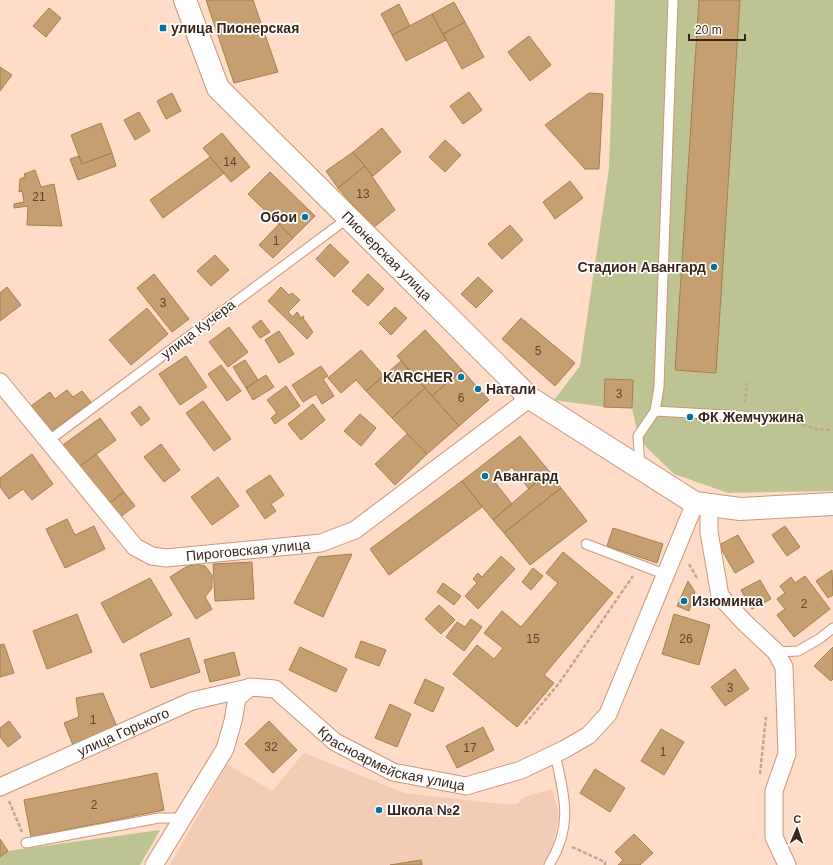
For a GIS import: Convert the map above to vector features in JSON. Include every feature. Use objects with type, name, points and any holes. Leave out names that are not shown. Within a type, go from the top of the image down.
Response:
[{"type":"main road","name":"Пионерская улица","points":[[185,0],[218,88],[530,398],[640,468],[702,504]]},
{"type":"main road","points":[[702,504],[740,509],[833,504]]},
{"type":"street","name":"Пироговская улица","points":[[0,382],[135,547],[152,556],[166,558],[321,542],[355,530],[530,398]]},
{"type":"street","points":[[702,504],[709,532],[720,596],[744,622],[776,652],[784,667],[787,754],[774,791],[774,838],[787,865]]},
{"type":"street","name":"Красноармейская улица","points":[[250,687],[275,689],[335,742],[393,772],[466,786],[521,770],[555,754],[589,735],[608,714],[664,574],[702,504]]},
{"type":"street","points":[[154,865],[225,749],[233,721],[237,698],[250,687]]},
{"type":"street","name":"улица Горького","points":[[4,793],[192,701],[250,687]]},
{"type":"lane","points":[[640,468],[638,436],[656,411],[658,387],[673,0]]},
{"type":"lane","name":"улица Кучера","points":[[48,441],[349,217]]},
{"type":"lane","points":[[656,411],[743,416]]},
{"type":"lane","points":[[586,544],[664,574]]},
{"type":"lane","points":[[776,652],[798,651],[819,640],[833,628]]},
{"type":"lane","points":[[549,865],[560,848],[566,810],[555,754]]},
{"type":"lane","points":[[26,843],[159,818],[182,818]]},
{"type":"path","points":[[747,383],[743,416],[780,418],[816,429],[831,430]]},
{"type":"path","points":[[687,560],[702,584]]},
{"type":"path","points":[[525,724],[560,682],[630,580],[642,566]]},
{"type":"path","points":[[760,779],[766,716]]},
{"type":"path","points":[[4,793],[26,843]]},
{"type":"path","points":[[560,848],[572,847],[605,862],[605,865]]},
{"type":"shaded area","name":"Школа №2","points":[[304,753],[404,793],[491,803],[517,804],[524,797],[552,789],[559,815],[553,846],[543,865],[170,865],[227,764],[272,791]]},
{"type":"green space","name":"Стадион Авангард","points":[[615,0],[833,0],[833,491],[728,493],[674,474],[648,449],[638,436],[632,408],[604,407],[554,400],[580,366],[609,168]]},
{"type":"green space","points":[[160,830],[140,865],[0,865],[0,852]]},
{"type":"building","points":[[206,0],[253,0],[278,72],[234,83]]},
{"type":"building","points":[[699,0],[740,0],[716,373],[675,370]]},
{"type":"building","points":[[454,2],[465,22],[443,34],[432,14]]},
{"type":"building","points":[[399,4],[410,26],[392,35],[381,14]]},
{"type":"building","points":[[49,8],[61,18],[46,37],[33,26]]},
{"type":"building","points":[[432,14],[446,40],[406,61],[392,35]]},
{"type":"building","points":[[465,22],[484,57],[462,69],[443,34]]},
{"type":"building","points":[[529,36],[551,65],[530,81],[508,52]]},
{"type":"building","points":[[0,67],[12,75],[0,91]]},
{"type":"building","points":[[469,92],[482,110],[463,124],[450,106]]},
{"type":"building","points":[[172,93],[181,111],[166,119],[157,101]]},
{"type":"building","points":[[589,93],[603,94],[599,169],[585,169],[545,125]]},
{"type":"building","points":[[139,112],[150,131],[135,140],[124,120]]},
{"type":"building","points":[[101,123],[112,153],[82,164],[71,135]]},
{"type":"building","points":[[382,128],[401,152],[373,176],[353,152]]},
{"type":"building","points":[[222,133],[250,167],[231,182],[203,148]]},
{"type":"building","points":[[445,140],[461,155],[445,172],[429,157]]},
{"type":"building","points":[[353,152],[365,166],[338,188],[326,171]]},
{"type":"building","points":[[112,153],[116,166],[78,180],[70,159],[79,156],[82,164]]},
{"type":"building","points":[[210,157],[224,173],[163,218],[150,200]]},
{"type":"building","points":[[365,166],[395,210],[373,228],[338,188]]},
{"type":"building","points":[[35,170],[41,187],[54,184],[62,226],[27,225],[28,206],[14,208],[14,204],[24,202],[22,191],[19,192],[20,179],[25,177],[24,174]]},
{"type":"building","points":[[270,172],[315,216],[293,238],[248,194]]},
{"type":"building","points":[[570,181],[583,198],[555,219],[543,202]]},
{"type":"building","points":[[279,224],[293,238],[273,258],[259,245]]},
{"type":"building","points":[[510,225],[523,240],[502,259],[488,244]]},
{"type":"building","points":[[330,244],[349,262],[334,277],[316,259]]},
{"type":"building","points":[[215,255],[229,270],[211,286],[197,271]]},
{"type":"building","points":[[154,274],[189,319],[172,332],[137,288]]},
{"type":"building","points":[[368,274],[384,289],[368,306],[352,291]]},
{"type":"building","points":[[478,277],[493,291],[476,308],[461,294]]},
{"type":"building","points":[[7,287],[21,305],[0,321],[0,293]]},
{"type":"building","points":[[281,287],[289,295],[292,293],[300,300],[288,312],[293,317],[297,312],[301,318],[304,316],[303,318],[313,332],[307,339],[268,301]]},
{"type":"building","points":[[395,307],[407,318],[391,335],[379,323]]},
{"type":"building","points":[[147,308],[168,334],[131,365],[109,340]]},
{"type":"building","points":[[521,318],[575,363],[555,386],[502,339]]},
{"type":"building","points":[[261,320],[270,332],[260,338],[252,327]]},
{"type":"building","points":[[229,327],[248,352],[228,367],[209,342]]},
{"type":"building","points":[[425,330],[462,370],[432,396],[397,356]]},
{"type":"building","points":[[279,331],[294,354],[279,363],[265,340]]},
{"type":"building","points":[[361,350],[384,376],[366,391],[356,380],[341,393],[328,378]]},
{"type":"building","points":[[186,356],[207,387],[180,405],[159,374]]},
{"type":"building","points":[[245,360],[258,380],[246,388],[233,367]]},
{"type":"building","points":[[401,361],[425,388],[392,418],[366,391]]},
{"type":"building","points":[[221,365],[241,391],[227,401],[208,374]]},
{"type":"building","points":[[321,366],[328,376],[323,379],[334,396],[322,404],[316,394],[303,402],[292,385]]},
{"type":"building","points":[[462,370],[489,400],[459,426],[432,396]]},
{"type":"building","points":[[266,375],[274,387],[253,400],[246,388]]},
{"type":"building","points":[[605,379],[633,380],[632,408],[604,407]]},
{"type":"building","points":[[286,386],[300,406],[275,424],[271,418],[277,413],[267,400]]},
{"type":"building","points":[[425,388],[459,426],[427,454],[392,418]]},
{"type":"building","points":[[67,390],[73,397],[82,391],[91,402],[50,432],[31,406],[50,392],[55,399]]},
{"type":"building","points":[[203,401],[231,439],[214,451],[186,413]]},
{"type":"building","points":[[313,404],[325,420],[301,440],[288,424]]},
{"type":"building","points":[[140,406],[150,419],[141,426],[131,413]]},
{"type":"building","points":[[360,414],[376,428],[361,446],[344,431]]},
{"type":"building","points":[[100,418],[116,440],[76,469],[60,447]]},
{"type":"building","points":[[407,434],[427,454],[395,485],[375,464]]},
{"type":"building","name":"Авангард","points":[[520,436],[549,471],[529,489],[512,467],[494,481],[512,504],[493,520],[462,481]]},
{"type":"building","points":[[161,444],[180,470],[164,482],[144,457]]},
{"type":"building","points":[[32,454],[53,484],[32,500],[23,489],[9,499],[0,487],[0,478]]},
{"type":"building","points":[[96,454],[124,492],[104,507],[76,469]]},
{"type":"building","points":[[549,471],[561,488],[504,533],[493,520]]},
{"type":"building","points":[[270,475],[284,495],[271,504],[276,511],[265,519],[246,491]]},
{"type":"building","points":[[218,477],[239,506],[212,525],[191,497]]},
{"type":"building","points":[[462,481],[482,507],[389,575],[370,549]]},
{"type":"building","points":[[561,488],[587,521],[530,565],[504,533]]},
{"type":"building","points":[[124,492],[135,506],[115,521],[104,507]]},
{"type":"building","points":[[67,519],[75,535],[94,526],[105,549],[65,568],[46,529]]},
{"type":"building","points":[[785,526],[800,547],[787,556],[772,535]]},
{"type":"building","points":[[613,528],[663,544],[657,563],[607,546]]},
{"type":"building","points":[[738,535],[754,562],[735,573],[719,545]]},
{"type":"building","points":[[563,552],[613,593],[544,675],[554,683],[517,727],[453,674],[477,645],[494,659],[503,648],[484,633],[502,611],[521,627],[558,583],[546,573]]},
{"type":"building","points":[[352,554],[323,617],[294,603],[318,557]]},
{"type":"building","points":[[501,556],[515,569],[478,609],[465,596],[477,583],[473,579],[478,573],[482,577]]},
{"type":"building","points":[[252,562],[254,599],[215,601],[213,564]]},
{"type":"building","points":[[195,564],[205,566],[212,575],[212,588],[205,597],[212,609],[196,619],[170,577],[186,567]]},
{"type":"building","points":[[533,568],[543,576],[531,590],[522,582]]},
{"type":"building","points":[[832,570],[833,595],[828,598],[816,581]]},
{"type":"building","points":[[805,576],[830,609],[794,637],[777,615],[785,609],[777,599],[785,593],[780,586],[791,577],[795,583]]},
{"type":"building","points":[[150,578],[172,615],[123,643],[101,603]]},
{"type":"building","points":[[760,580],[771,599],[752,609],[741,590]]},
{"type":"building","points":[[688,581],[695,592],[689,611],[677,606]]},
{"type":"building","points":[[443,583],[461,596],[454,605],[437,592]]},
{"type":"building","points":[[439,605],[455,620],[441,634],[425,619]]},
{"type":"building","points":[[77,614],[92,652],[47,669],[33,631]]},
{"type":"building","points":[[674,614],[710,625],[699,665],[662,654]]},
{"type":"building","points":[[471,619],[482,627],[464,651],[446,637],[457,622],[465,627]]},
{"type":"building","points":[[189,638],[200,672],[151,688],[140,654]]},
{"type":"building","points":[[361,641],[386,650],[379,666],[355,657]]},
{"type":"building","points":[[4,644],[14,673],[0,677],[0,645]]},
{"type":"building","points":[[300,647],[347,669],[336,692],[289,670]]},
{"type":"building","points":[[833,647],[833,679],[831,681],[814,666]]},
{"type":"building","points":[[234,652],[240,675],[210,682],[204,660]]},
{"type":"building","points":[[735,669],[749,689],[725,706],[711,687]]},
{"type":"building","points":[[425,679],[444,688],[433,712],[414,703]]},
{"type":"building","points":[[103,693],[117,727],[73,745],[64,723],[79,717],[76,698]]},
{"type":"building","points":[[390,704],[411,714],[397,747],[375,738]]},
{"type":"building","points":[[9,721],[21,737],[8,747],[0,737],[0,728]]},
{"type":"building","points":[[269,721],[297,750],[273,773],[245,744]]},
{"type":"building","points":[[483,727],[494,750],[457,768],[446,746]]},
{"type":"building","points":[[661,729],[684,742],[664,775],[641,761]]},
{"type":"building","points":[[595,769],[625,788],[610,812],[580,793]]},
{"type":"building","points":[[157,773],[164,810],[31,837],[24,800]]},
{"type":"building","points":[[634,834],[653,853],[640,865],[618,865],[623,860],[615,852]]},
{"type":"building","points":[[0,839],[8,851],[0,857]]},
{"type":"building","points":[[421,860],[422,865],[390,865]]},
{"type":"place","name":"улица Пионерская","points":[[163,28]]},
{"type":"place","name":"Обои","points":[[305,217]]},
{"type":"place","name":"Стадион Авангард","points":[[714,267]]},
{"type":"place","name":"KARCHER","points":[[461,377]]},
{"type":"place","name":"Натали","points":[[478,389]]},
{"type":"place","name":"ФК Жемчужина","points":[[690,417]]},
{"type":"place","name":"Авангард","points":[[485,476]]},
{"type":"place","name":"Изюминка","points":[[684,601]]},
{"type":"place","name":"Школа №2","points":[[379,810]]}]
